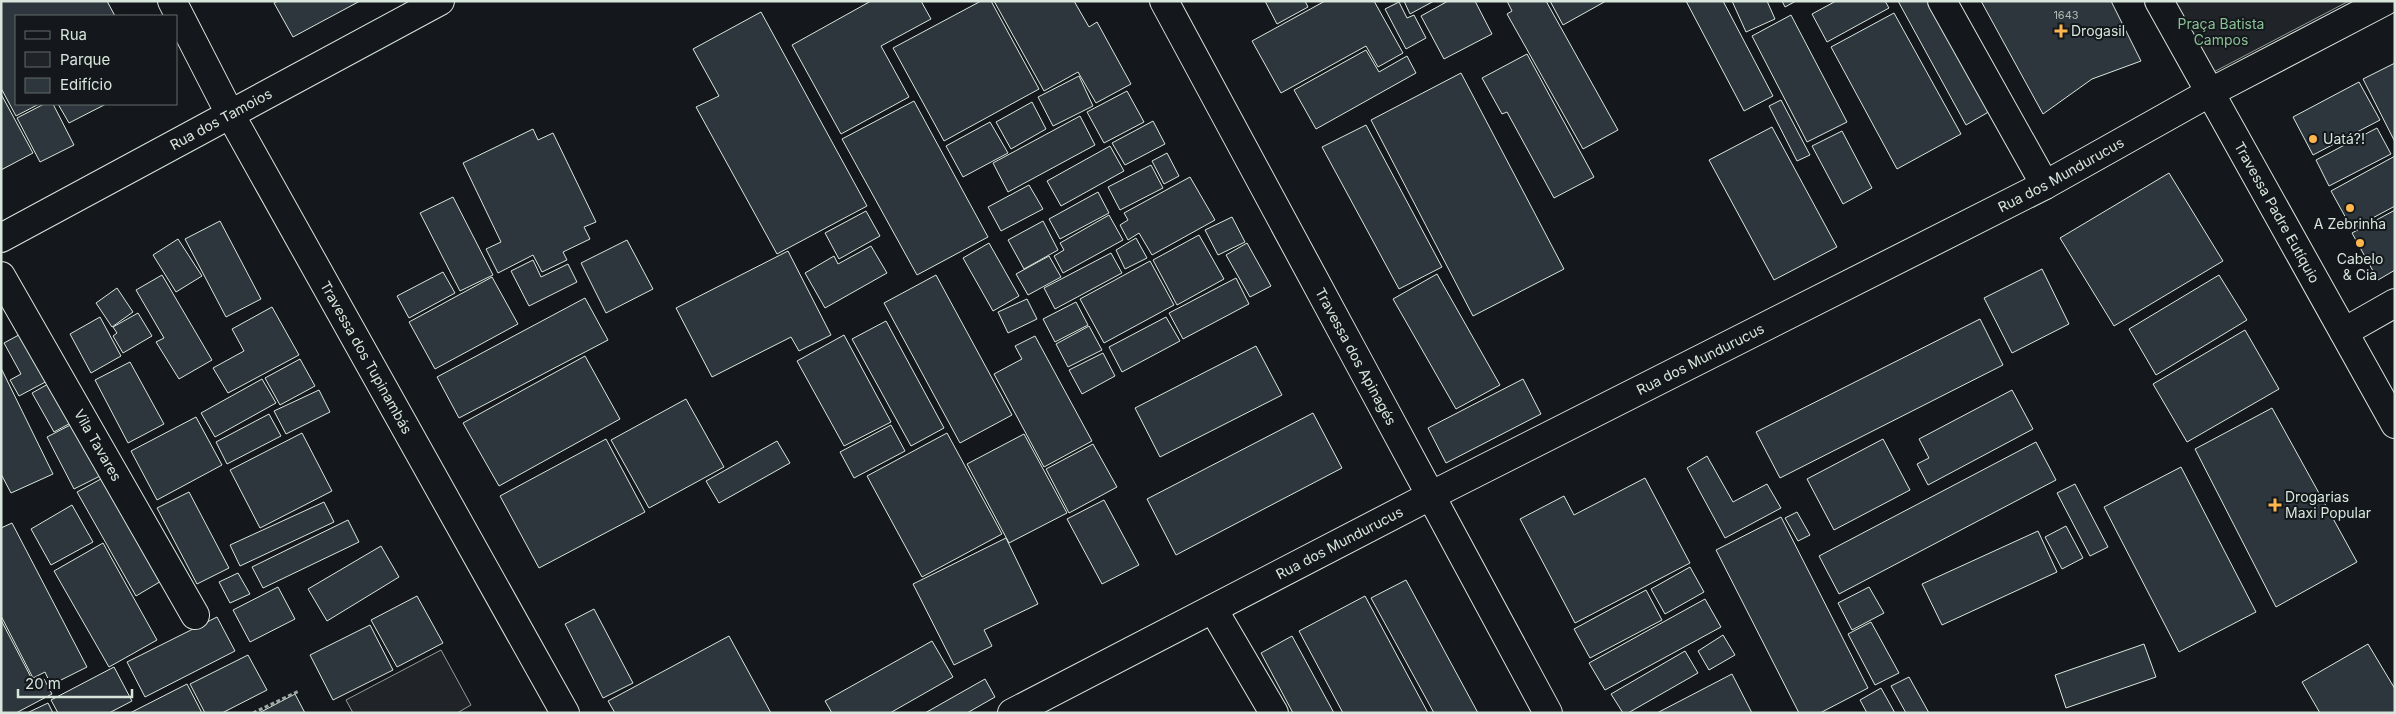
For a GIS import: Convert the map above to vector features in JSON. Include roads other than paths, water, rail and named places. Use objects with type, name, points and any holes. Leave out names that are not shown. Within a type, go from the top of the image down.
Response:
[{"type":"street","name":"Travessa dos Tupinambás","points":[[172,1],[230,114],[565,713]]},
{"type":"street","name":"Rua dos Tamoios","points":[[1,238],[440,1]]},
{"type":"street","name":"Travessa dos Apinagés","points":[[1164,1],[1548,713]]},
{"type":"street","points":[[1942,1],[2045,185]]},
{"type":"street","name":"Travessa Padre Eutíquio","points":[[2158,1],[2395,424]]},
{"type":"street","name":"Rua dos Mundurucus","points":[[1012,713],[1432,495],[2045,185],[2209,93],[2385,1]]},
{"type":"street","name":"Vila Tavares","points":[[1,276],[195,615]]},
{"type":"street","points":[[2344,332],[2395,303]]},
{"type":"street","points":[[1213,609],[1274,713]]},
{"type":"place","name":"Drogasil","points":[[2061,31]]},
{"type":"place","name":"Uatá?!","points":[[2313,139]]},
{"type":"place","name":"A Zebrinha","points":[[2350,208]]},
{"type":"place","name":"Cabelo & Cia","points":[[2360,243]]},
{"type":"place","name":"Drogarias Maxi Popular","points":[[2275,505]]},
{"type":"park label","name":"Praça Batista Campos","points":[[2221,32]]}]
